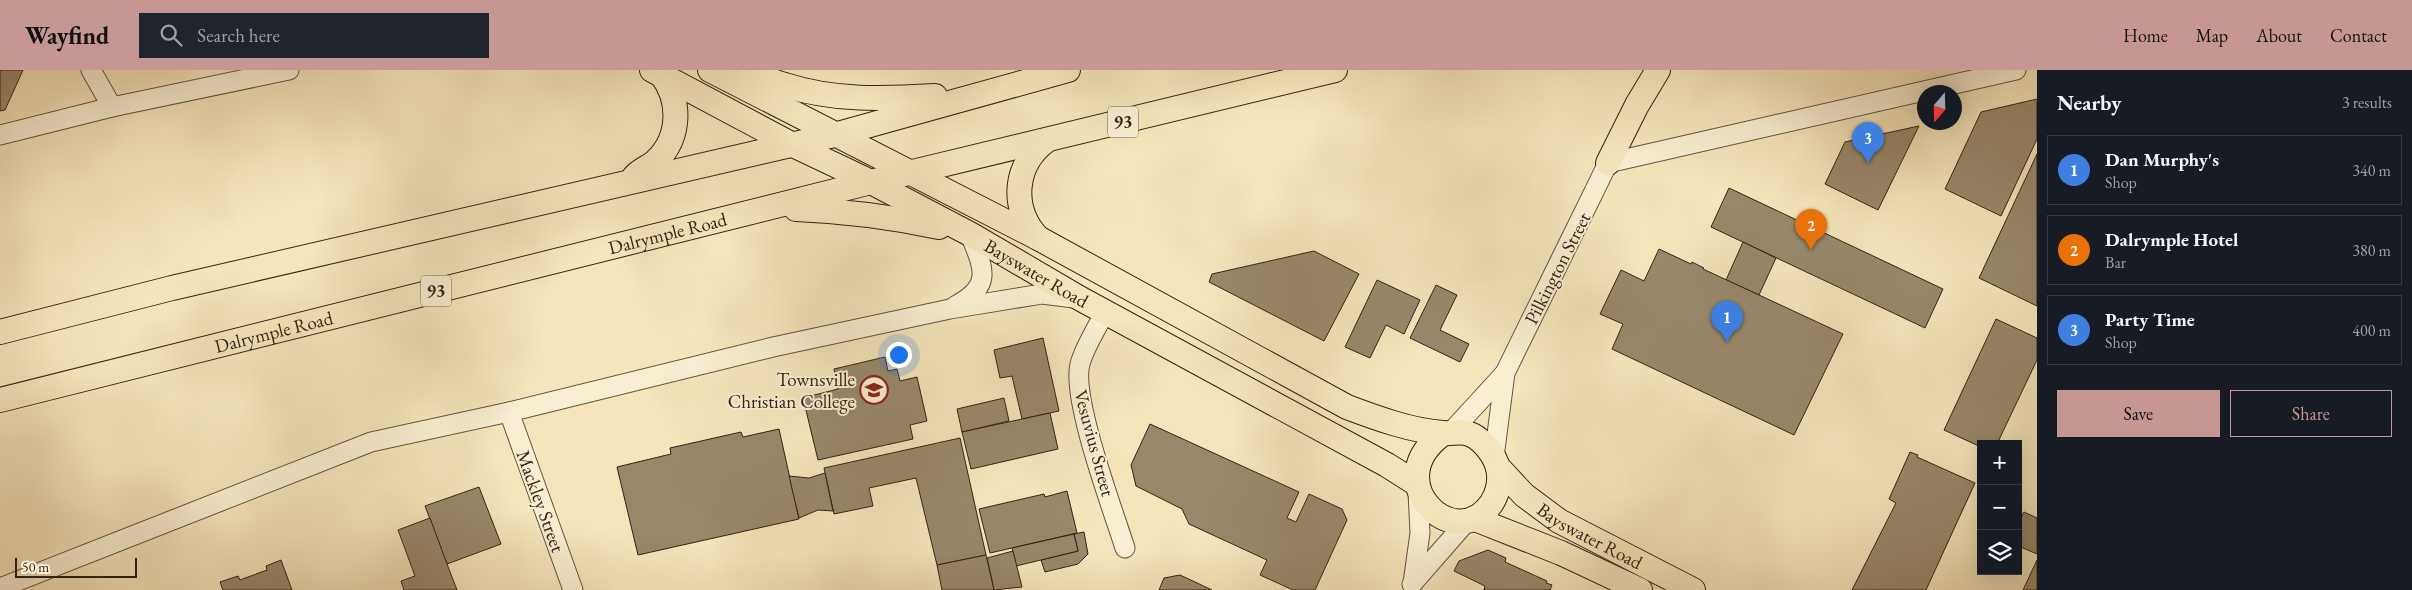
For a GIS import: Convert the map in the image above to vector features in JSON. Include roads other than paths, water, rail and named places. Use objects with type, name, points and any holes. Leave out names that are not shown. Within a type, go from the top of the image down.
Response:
[{"type":"main road","name":"Bayswater Road","points":[[713,70],[834,135],[911,172],[1038,238],[1347,407],[1373,417],[1447,433]]},
{"type":"main road","points":[[749,70],[784,85],[843,97],[888,99],[978,94]]},
{"type":"main road","points":[[0,332],[182,286],[834,135],[1068,70]]},
{"type":"main road","name":"Dalrymple Road","points":[[0,400],[911,172],[1335,70]]},
{"type":"main road","points":[[1608,163],[1637,105],[1658,70]]},
{"type":"main road","points":[[629,182],[661,155],[669,143],[674,129],[674,100],[669,86],[656,72]]},
{"type":"main road","name":"Bayswater Road","points":[[656,72],[793,145],[871,182],[970,234],[1081,299],[1387,465],[1418,488]]},
{"type":"main road","points":[[768,208],[821,184],[842,168],[846,160],[845,148],[834,135]]},
{"type":"main road","points":[[1038,238],[1028,226],[1022,213],[1019,183],[1027,162],[1047,140]]},
{"type":"main road","points":[[768,208],[836,210],[884,217],[970,234]]},
{"type":"main road","points":[[1447,433],[1473,436],[1480,440],[1496,462],[1499,479],[1494,500],[1481,515],[1471,520],[1446,519],[1437,514],[1427,506],[1418,488],[1418,464],[1422,454],[1429,445],[1447,433]]},
{"type":"main road","name":"Bayswater Road","points":[[1496,462],[1524,495],[1559,521],[1693,590]]},
{"type":"main road","name":"Bayswater Road","points":[[1471,520],[1561,552],[1640,590]]},
{"type":"street","points":[[91,70],[112,107]]},
{"type":"street","points":[[0,135],[112,107],[289,70]]},
{"type":"street","points":[[1608,163],[2016,70]]},
{"type":"street","name":"Pilkington Street","points":[[1447,433],[1505,373],[1608,163]]},
{"type":"street","points":[[950,309],[972,298],[978,291],[981,282],[979,256],[970,234]]},
{"type":"street","points":[[0,588],[371,442],[509,412],[773,347],[950,309],[1042,294],[1081,299]]},
{"type":"street","name":"Vesuvius Street","points":[[1105,312],[1080,363],[1078,379],[1080,397],[1093,445],[1125,548]]},
{"type":"street","name":"Pilkington Street","points":[[1496,462],[1505,373]]},
{"type":"street","name":"Mackley Street","points":[[509,412],[573,590]]},
{"type":"street","points":[[1411,587],[1420,533],[1418,488]]},
{"type":"street","points":[[1411,587],[1471,520]]},
{"type":"place","name":"Party Time","points":[[1868,163]]},
{"type":"place","name":"Dalrymple Hotel","points":[[1811,250]]},
{"type":"place","name":"Dan Murphy's","points":[[1727,342]]},
{"type":"place","name":"Townsville Christian College","points":[[874,390]]}]
